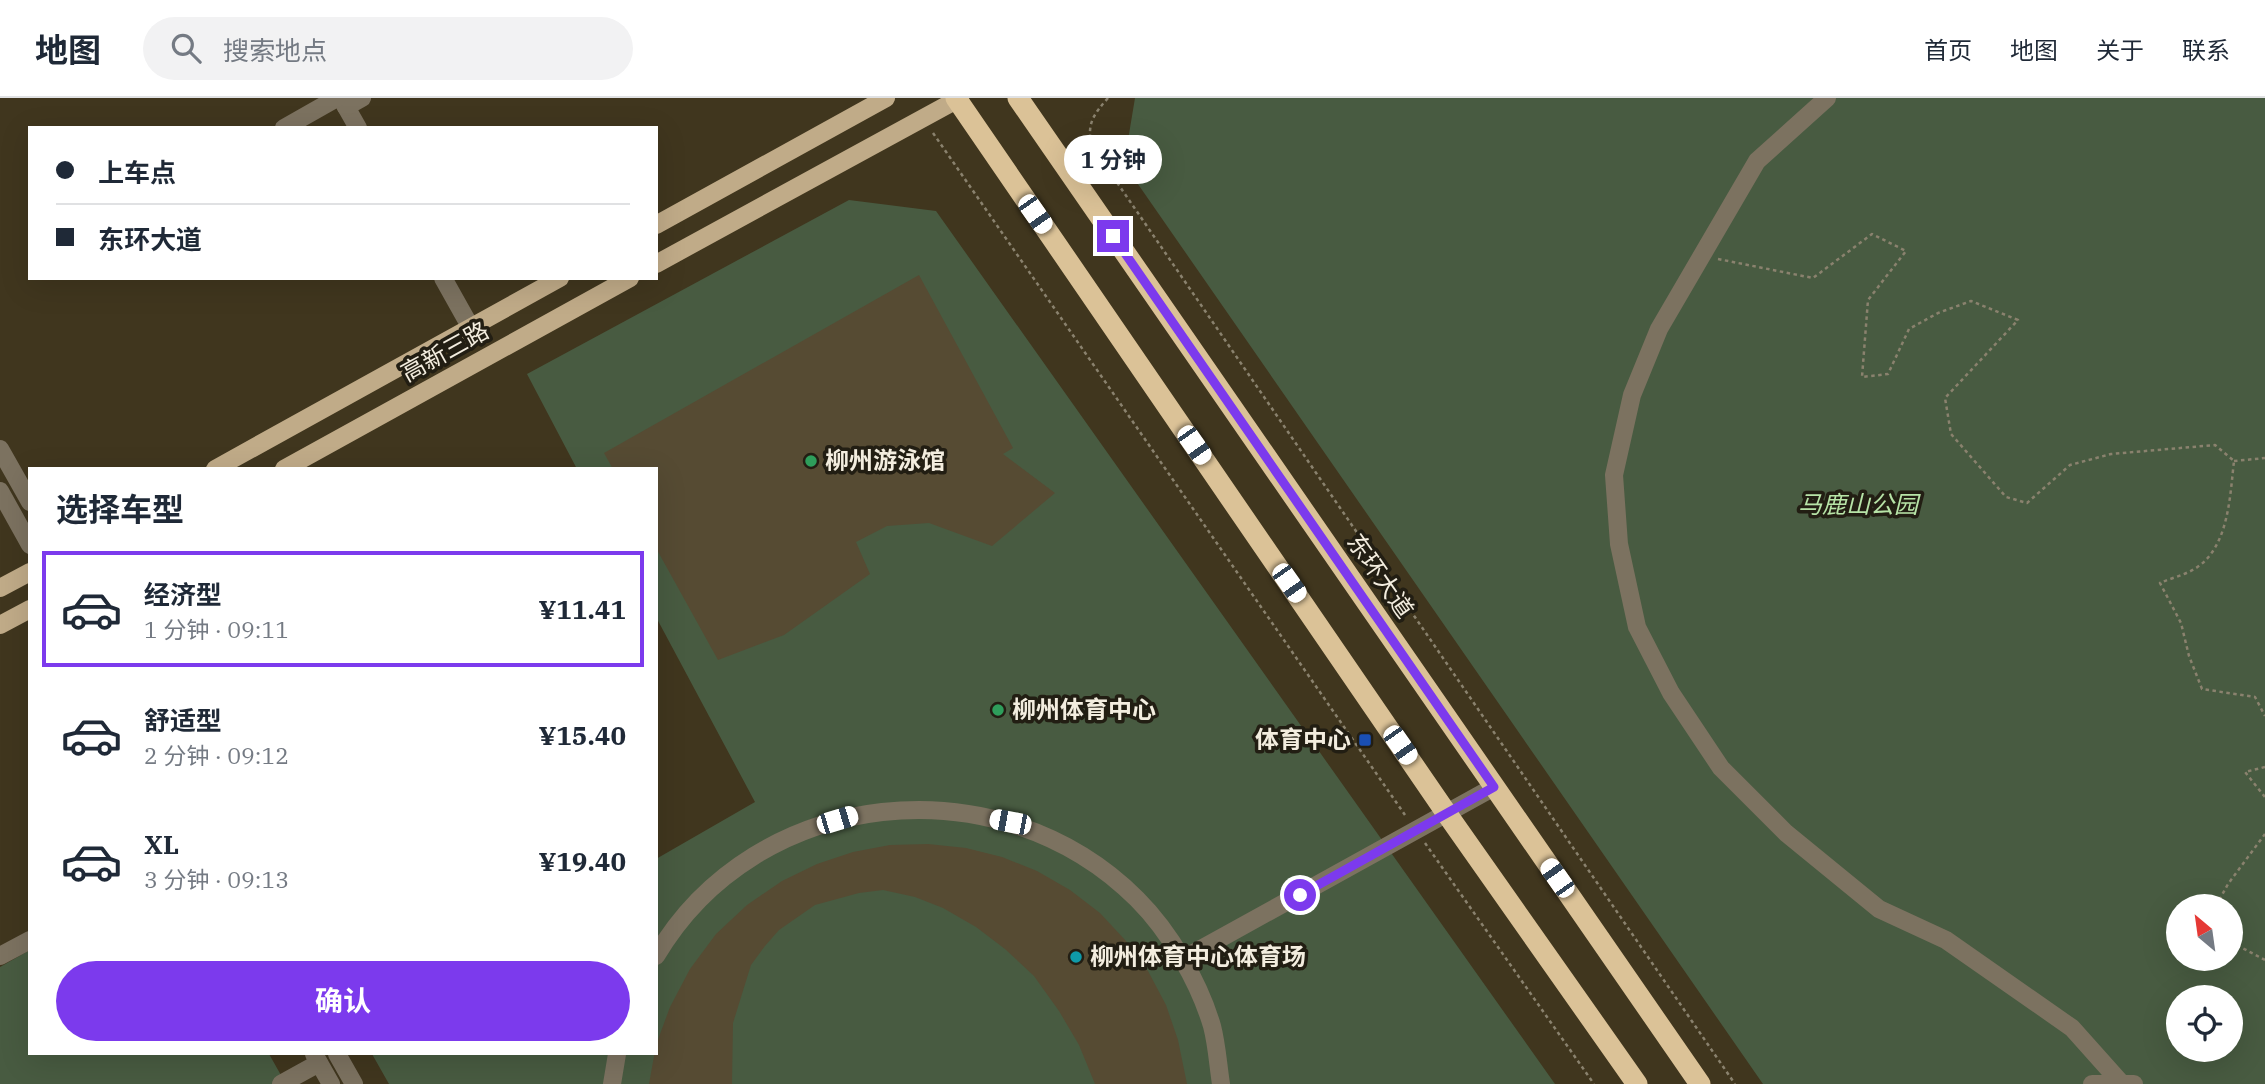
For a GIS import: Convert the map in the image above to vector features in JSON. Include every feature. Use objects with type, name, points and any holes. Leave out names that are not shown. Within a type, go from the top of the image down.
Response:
[{"type":"highway","points":[[957,98],[1447,814],[1637,1084]]},
{"type":"highway","name":"东环大道","points":[[1018,98],[1700,1084]]},
{"type":"main road","points":[[658,224],[886,98]]},
{"type":"main road","points":[[658,263],[957,98]]},
{"type":"main road","name":"高新三路","points":[[219,467],[556,280]]},
{"type":"main road","name":"高新三路","points":[[288,467],[626,280]]},
{"type":"main road","points":[[0,588],[28,573]]},
{"type":"main road","points":[[0,625],[28,610]]},
{"type":"street","points":[[1827,98],[1757,161],[1659,329],[1632,395],[1614,475],[1619,544],[1637,627],[1671,693],[1721,768],[1786,833],[1879,909],[1946,940],[2072,1028],[2121,1084]]},
{"type":"street","points":[[288,126],[347,100],[357,126]]},
{"type":"street","points":[[444,280],[471,328]]},
{"type":"street","points":[[0,449],[28,498]]},
{"type":"street","points":[[0,491],[28,541]]},
{"type":"street","points":[[1183,959],[1494,787]]},
{"type":"street","points":[[658,953],[672,929],[725,875],[789,836],[861,813],[936,808],[1010,822],[1079,853],[1137,900],[1183,959],[1212,1026],[1221,1084]]},
{"type":"street","points":[[0,956],[28,941]]},
{"type":"street","points":[[338,1055],[354,1084]]},
{"type":"street","points":[[612,1084],[617,1055]]},
{"type":"street","points":[[281,1084],[316,1058],[331,1084]]},
{"type":"street","points":[[2092,1084],[2134,1084]]},
{"type":"path","points":[[1108,98],[1093,116],[1088,132],[1091,146],[1382,565],[1735,1084]]},
{"type":"path","points":[[923,117],[1594,1084]]},
{"type":"path","points":[[1700,259],[1727,260],[1813,278],[1872,234],[1906,251],[1868,300],[1862,377],[1888,374],[1909,329],[1938,313],[1971,301],[2018,320],[1945,398],[1951,434],[2006,497],[2027,503],[2070,465],[2111,454],[2215,445],[2234,461],[2265,458]]},
{"type":"path","points":[[2234,461],[2229,503],[2220,539],[2198,567],[2160,583],[2182,623],[2189,656],[2202,689],[2255,697],[2265,716]]},
{"type":"path","points":[[2265,767],[2245,772],[2265,797]]},
{"type":"path","points":[[2223,894],[2265,834]]},
{"type":"path","points":[[2244,949],[2265,960]]},
{"type":"green space","name":"马鹿山公园","points":[[1135,98],[2265,98],[2265,1084],[1763,1084],[1124,164]]},
{"type":"green space","name":"柳州体育中心","points":[[849,200],[936,211],[1555,1084],[389,1084],[373,1055],[658,1055],[658,858],[755,802],[658,621],[658,467],[576,467],[527,374]]},
{"type":"green space","points":[[28,951],[28,1055],[270,1055],[286,1084],[0,1084],[0,967]]},
{"type":"building","name":"柳州游泳馆","points":[[919,275],[1013,448],[1003,454],[1055,493],[992,546],[929,523],[887,526],[856,542],[870,574],[784,635],[718,660],[658,552],[658,467],[612,467],[604,453]]},
{"type":"building","name":"柳州体育中心体育场","points":[[928,844],[966,848],[1002,857],[1037,871],[1070,890],[1100,913],[1126,941],[1148,971],[1166,1005],[1178,1040],[1187,1084],[1095,1084],[1079,1045],[1059,1011],[1034,976],[1005,949],[976,927],[943,908],[915,897],[883,890],[859,893],[815,905],[779,930],[765,946],[751,965],[733,1023],[732,1084],[649,1084],[654,1055],[658,1055],[658,1040],[670,1007],[690,969],[716,934],[747,905],[782,881],[817,864],[853,852],[890,845]]},
{"type":"place","name":"柳州游泳馆","points":[[811,461]]},
{"type":"place","name":"柳州体育中心","points":[[998,710]]},
{"type":"place","name":"体育中心","points":[[1365,740]]},
{"type":"place","name":"柳州体育中心体育场","points":[[1076,957]]},
{"type":"route","points":[[1113,236],[1494,787],[1300,895]]}]
